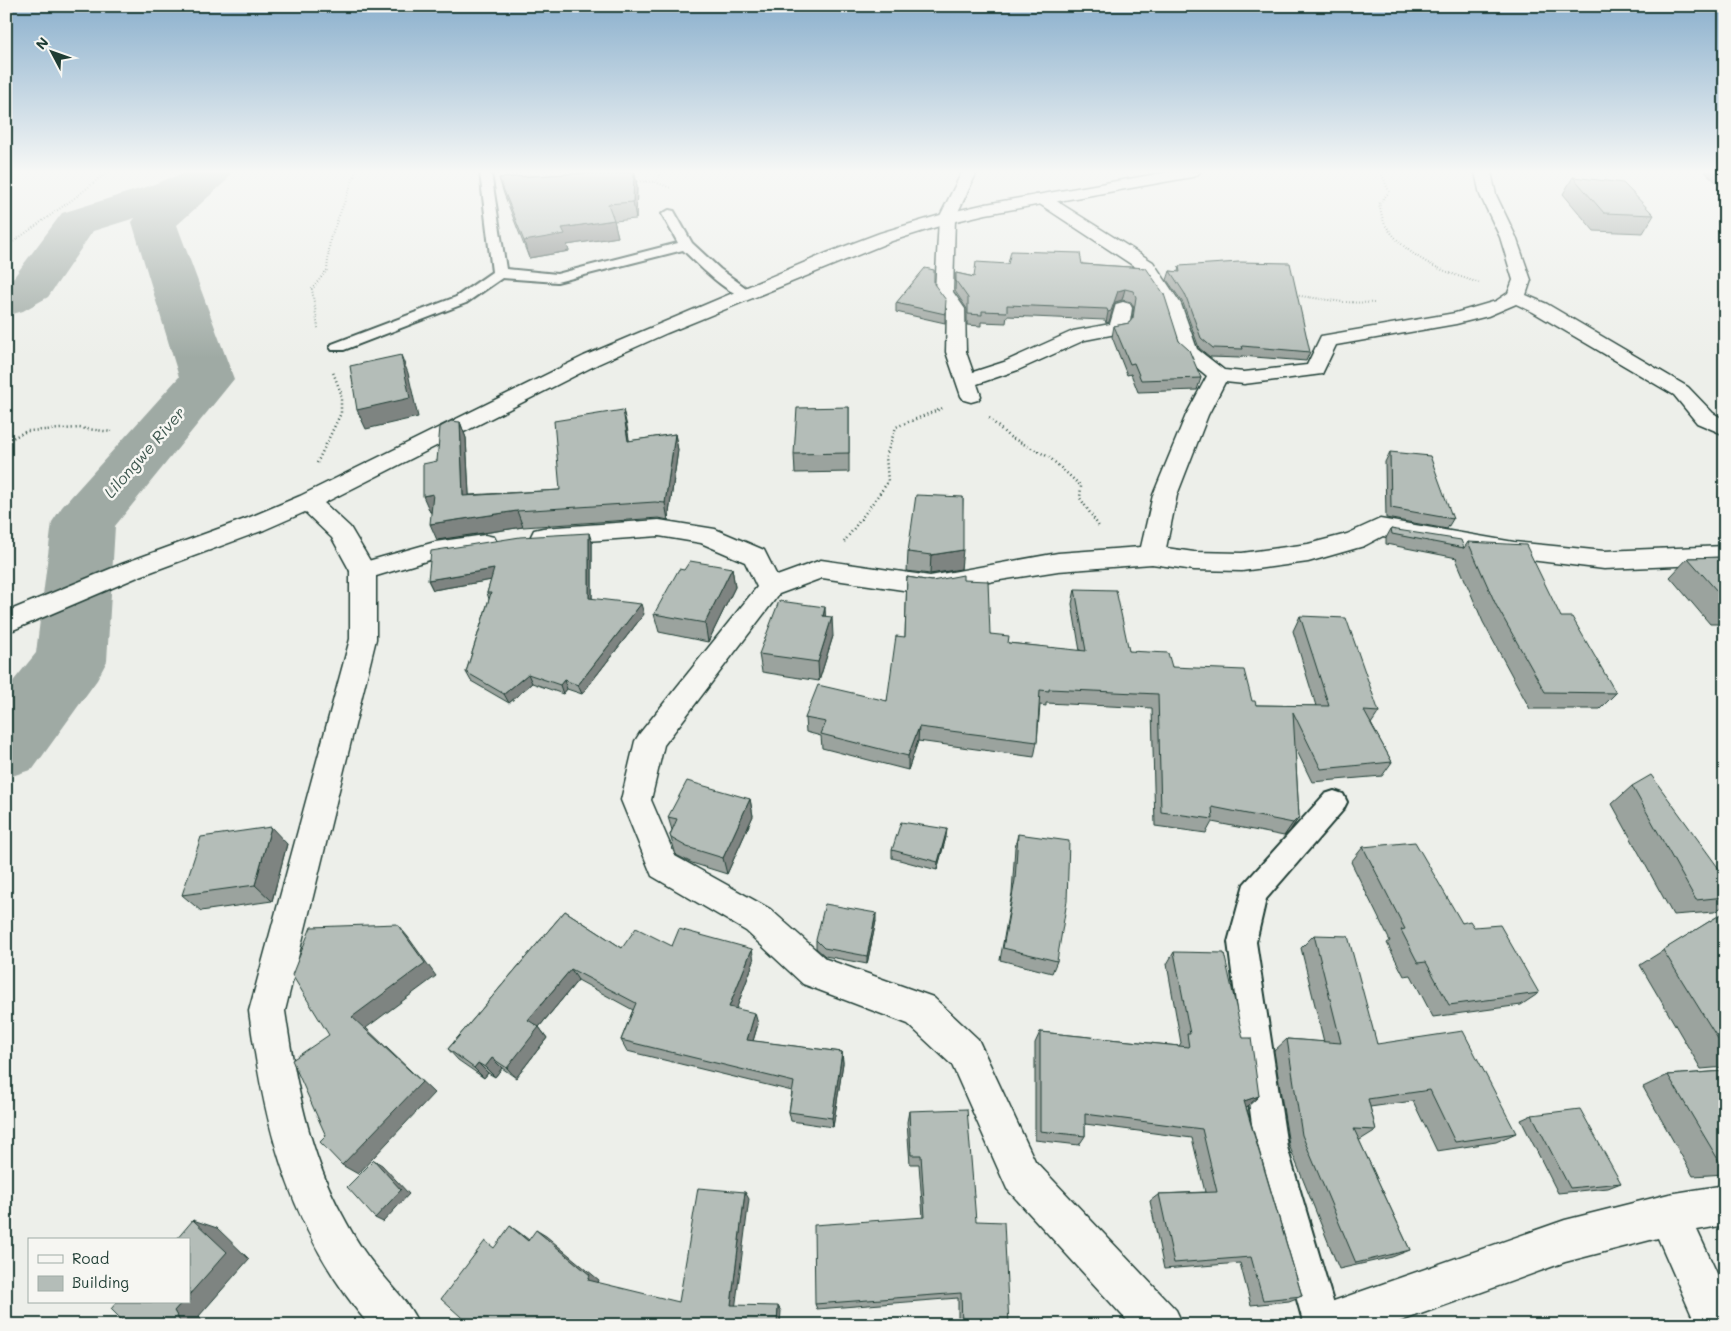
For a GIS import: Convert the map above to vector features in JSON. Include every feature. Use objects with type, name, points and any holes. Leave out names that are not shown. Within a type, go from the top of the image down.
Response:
[{"type":"street","points":[[6,623],[131,570],[256,524],[308,501],[591,360],[745,293],[896,234]]},
{"type":"street","points":[[947,234],[944,292],[956,309],[956,352],[969,389],[1011,366],[1080,335],[1119,328],[1123,308]]},
{"type":"street","points":[[1097,234],[1147,266],[1172,304],[1188,352],[1218,376],[1244,378],[1315,370],[1328,340],[1428,324],[1496,308],[1515,297],[1522,280],[1506,234]]},
{"type":"street","points":[[1515,297],[1540,308],[1658,377],[1681,392],[1705,418],[1725,429]]},
{"type":"street","points":[[1152,555],[1165,495],[1197,415],[1218,376]]},
{"type":"street","points":[[308,501],[341,533],[363,571],[363,639],[267,1011],[275,1070],[302,1172],[328,1230],[359,1280],[397,1325]]},
{"type":"street","points":[[1161,1325],[1021,1176],[965,1052],[920,1010],[815,972],[758,920],[663,866],[636,800],[650,741],[770,588],[821,569],[930,585],[1058,562],[1152,555],[1194,561],[1242,562],[1327,548],[1355,540],[1380,527],[1514,550],[1604,560],[1725,555]]},
{"type":"street","points":[[363,571],[434,550],[523,537],[660,528],[706,535],[755,556],[770,588]]},
{"type":"street","points":[[1328,1325],[1566,1241],[1669,1215],[1725,1205]]},
{"type":"street","points":[[1669,1215],[1718,1325]]},
{"type":"lane","points":[[494,234],[499,273]]},
{"type":"lane","points":[[680,234],[686,245],[715,272],[745,293]]},
{"type":"lane","points":[[338,347],[461,300],[499,273],[557,278],[686,245]]},
{"type":"lane","points":[[1322,1325],[1271,1147],[1242,942],[1254,894],[1334,802]]},
{"type":"path","points":[[6,248],[25,234]]},
{"type":"path","points":[[1394,234],[1411,252],[1423,261],[1446,273],[1491,286],[1515,297]]},
{"type":"path","points":[[1285,294],[1343,302],[1379,303]]},
{"type":"path","points":[[821,569],[852,532],[888,482],[886,456],[896,427],[969,389],[994,424],[1008,436],[1049,457],[1081,486],[1080,498],[1103,533],[1152,555]]},
{"type":"path","points":[[6,441],[27,431],[80,428],[112,432]]},
{"type":"building","points":[[521,234],[564,234],[524,241]]},
{"type":"building","points":[[1011,251],[1080,253],[1082,264],[1146,268],[1164,294],[1179,341],[1189,350],[1201,378],[1141,380],[1134,363],[1130,364],[1114,326],[1129,323],[1133,318],[1136,297],[1133,291],[1125,289],[1118,291],[1111,311],[1108,312],[1107,309],[1007,305],[1007,312],[982,311],[982,315],[968,314],[968,298],[956,281],[956,273],[974,277],[976,262],[1008,264]]},
{"type":"building","points":[[1239,262],[1290,263],[1310,352],[1242,346],[1243,349],[1213,348],[1201,338],[1185,294],[1170,271],[1180,272],[1179,266]]},
{"type":"building","points":[[925,268],[934,270],[934,284],[946,300],[945,314],[896,303]]},
{"type":"building","points":[[401,355],[410,398],[357,410],[350,366]]},
{"type":"building","points":[[849,407],[849,453],[794,454],[797,408]]},
{"type":"building","points":[[623,410],[628,441],[675,434],[665,503],[655,502],[517,511],[430,524],[433,494],[423,496],[423,464],[437,461],[440,427],[451,421],[460,422],[463,496],[560,490],[554,421]]},
{"type":"building","points":[[1390,452],[1430,456],[1453,519],[1391,508]]},
{"type":"building","points":[[916,495],[963,497],[963,550],[931,555],[908,552]]},
{"type":"building","points":[[1391,529],[1461,540],[1464,548],[1392,534]]},
{"type":"building","points":[[589,533],[589,598],[641,604],[578,685],[564,680],[560,685],[528,674],[504,694],[466,672],[491,593],[487,593],[494,569],[428,580],[431,551],[520,537]]},
{"type":"building","points":[[1468,542],[1526,545],[1561,617],[1572,617],[1616,693],[1545,692],[1496,605]]},
{"type":"building","points":[[1725,557],[1725,600],[1688,558]]},
{"type":"building","points":[[690,561],[732,568],[705,623],[654,614],[679,569],[684,570]]},
{"type":"building","points":[[963,575],[963,580],[988,581],[990,634],[1009,636],[1008,643],[1086,651],[1075,589],[1116,590],[1129,651],[1168,653],[1172,667],[1244,670],[1252,701],[1255,701],[1256,705],[1329,706],[1300,616],[1346,618],[1379,712],[1364,711],[1392,762],[1321,769],[1293,712],[1299,817],[1293,823],[1212,807],[1213,819],[1161,812],[1158,694],[1040,690],[1037,742],[919,727],[908,756],[821,734],[826,722],[805,718],[818,685],[887,701],[896,636],[905,637],[907,577],[932,581]]},
{"type":"building","points":[[779,601],[825,607],[823,616],[832,617],[818,662],[759,654]]},
{"type":"building","points":[[1651,775],[1725,877],[1725,897],[1696,900],[1632,786]]},
{"type":"building","points":[[687,781],[750,799],[723,858],[687,847],[671,838],[670,835],[677,819],[668,817]]},
{"type":"building","points":[[901,822],[947,829],[938,862],[892,850]]},
{"type":"building","points":[[271,827],[255,885],[182,895],[201,837]]},
{"type":"building","points":[[1018,834],[1069,841],[1067,901],[1057,961],[1003,948],[1015,880]]},
{"type":"building","points":[[1415,842],[1462,923],[1470,921],[1474,927],[1500,925],[1539,993],[1449,1005],[1426,962],[1418,963],[1401,930],[1405,929],[1363,847]]},
{"type":"building","points":[[825,904],[876,913],[867,956],[824,948],[816,940]]},
{"type":"building","points":[[565,911],[622,948],[636,928],[672,946],[679,929],[752,949],[729,1007],[755,1013],[747,1040],[842,1052],[832,1118],[789,1112],[794,1082],[621,1040],[636,1003],[571,969],[528,1020],[539,1027],[507,1068],[492,1058],[485,1067],[478,1063],[474,1068],[448,1049]]},
{"type":"building","points":[[1723,913],[1725,916],[1725,1050],[1663,950]]},
{"type":"building","points":[[397,924],[425,963],[352,1017],[422,1082],[342,1165],[320,1142],[326,1136],[292,1060],[329,1035],[292,975],[311,927]]},
{"type":"building","points":[[1314,935],[1348,936],[1377,1044],[1463,1031],[1516,1133],[1455,1142],[1430,1090],[1368,1099],[1376,1130],[1354,1129],[1410,1250],[1356,1263],[1302,1135],[1287,1039],[1341,1043]]},
{"type":"building","points":[[1174,952],[1224,953],[1243,1038],[1251,1038],[1259,1096],[1244,1101],[1302,1296],[1263,1300],[1251,1257],[1174,1263],[1159,1194],[1217,1192],[1202,1129],[1085,1114],[1085,1136],[1040,1131],[1040,1032],[1189,1047],[1187,1034],[1190,1034]]},
{"type":"building","points":[[1725,1071],[1725,1166],[1722,1166],[1668,1075]]},
{"type":"building","points":[[967,1109],[976,1221],[1004,1222],[1009,1325],[962,1325],[961,1293],[815,1304],[814,1225],[925,1217],[921,1155],[911,1155],[909,1111]]},
{"type":"building","points":[[1580,1109],[1621,1183],[1570,1188],[1532,1115]]},
{"type":"building","points":[[374,1160],[401,1190],[375,1218],[347,1187]]},
{"type":"building","points":[[698,1188],[745,1192],[731,1305],[778,1306],[777,1325],[470,1325],[441,1299],[485,1241],[494,1248],[510,1226],[528,1241],[536,1230],[590,1275],[588,1280],[679,1302]]},
{"type":"building","points":[[193,1220],[227,1252],[190,1294],[190,1238],[178,1238]]},
{"type":"building","points":[[115,1304],[180,1304],[174,1311],[182,1325],[127,1325],[111,1309]]},
{"type":"waterway","points":[[6,301],[31,287],[68,234]]},
{"type":"waterway","name":"Lilongwe River","points":[[6,746],[71,661],[84,522],[207,379],[158,234]]}]
